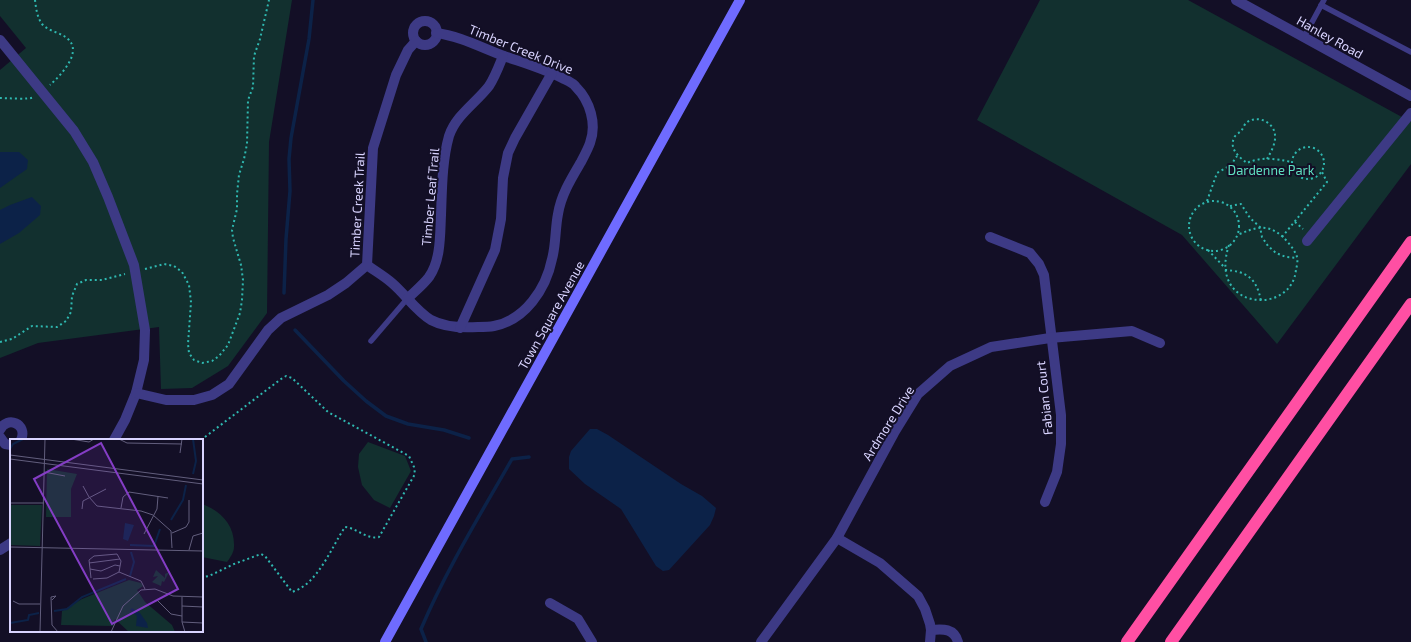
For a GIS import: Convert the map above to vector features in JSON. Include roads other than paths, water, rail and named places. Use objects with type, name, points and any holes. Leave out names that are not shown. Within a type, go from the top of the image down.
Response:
[{"type":"highway","points":[[1127,642],[1411,242]]},
{"type":"highway","points":[[1171,642],[1411,304]]},
{"type":"main road","name":"Town Square Avenue","points":[[385,642],[740,0]]},
{"type":"street","name":"Hanley Road","points":[[1236,0],[1411,96]]},
{"type":"street","name":"Timber Creek Trail","points":[[136,393],[166,400],[194,400],[212,394],[229,384],[268,330],[281,318],[328,295],[346,283],[367,265],[373,148],[396,75],[408,50],[416,41],[413,30],[421,22],[428,22],[432,24],[436,33]]},
{"type":"street","points":[[416,41],[422,45],[430,44],[435,38],[436,33]]},
{"type":"street","name":"Timber Creek Drive","points":[[367,265],[392,282],[407,299],[430,320],[439,324],[460,328],[494,326],[510,320],[525,311],[544,281],[552,260],[557,215],[560,203],[591,143],[593,128],[590,111],[586,98],[575,85],[552,73],[503,56],[462,39],[436,33]]},
{"type":"street","points":[[0,40],[74,131],[93,162],[108,197],[135,271],[145,330],[144,360],[136,393],[125,420],[115,439]]},
{"type":"street","name":"Timber Leaf Trail","points":[[407,299],[429,277],[435,263],[439,246],[442,184],[446,149],[450,134],[457,121],[490,84],[503,56]]},
{"type":"street","points":[[460,328],[495,250],[501,219],[503,178],[508,153],[552,73]]},
{"type":"street","points":[[1307,241],[1411,113]]},
{"type":"street","name":"Fabian Court","points":[[990,237],[1030,253],[1039,264],[1044,275],[1050,338],[1061,415],[1061,444],[1056,472],[1045,502]]},
{"type":"street","name":"Ardmore Drive","points":[[761,642],[837,538],[894,433],[918,394],[950,366],[991,347],[1050,338],[1132,331],[1160,343]]},
{"type":"street","points":[[0,430],[4,424],[15,423],[21,428],[22,431],[20,439]]},
{"type":"street","points":[[0,438],[5,444],[10,445]]},
{"type":"street","points":[[837,538],[880,563],[918,596],[925,609],[931,630],[930,642]]},
{"type":"street","points":[[0,550],[10,544]]},
{"type":"street","points":[[550,603],[578,619],[592,642]]},
{"type":"street","points":[[931,630],[946,629],[954,633],[958,642]]},
{"type":"lane","points":[[1304,37],[1322,2],[1411,52]]},
{"type":"lane","points":[[371,341],[407,299]]},
{"type":"water","points":[[0,152],[19,152],[28,160],[27,169],[0,188]]},
{"type":"water","points":[[32,197],[41,206],[40,215],[19,233],[0,244],[0,210]]},
{"type":"water","points":[[590,429],[597,429],[608,435],[681,484],[702,496],[716,508],[710,525],[669,570],[663,571],[656,566],[621,509],[585,484],[569,469],[569,457],[571,451]]},
{"type":"waterway","points":[[284,293],[290,191],[289,159],[291,138],[309,39],[313,0]]},
{"type":"waterway","points":[[295,330],[344,381],[366,401],[386,416],[408,424],[444,430],[469,438]]},
{"type":"waterway","points":[[426,642],[421,629],[441,585],[464,543],[512,459],[529,457]]},
{"type":"park label","name":"Dardenne Park","points":[[1271,170]]}]
